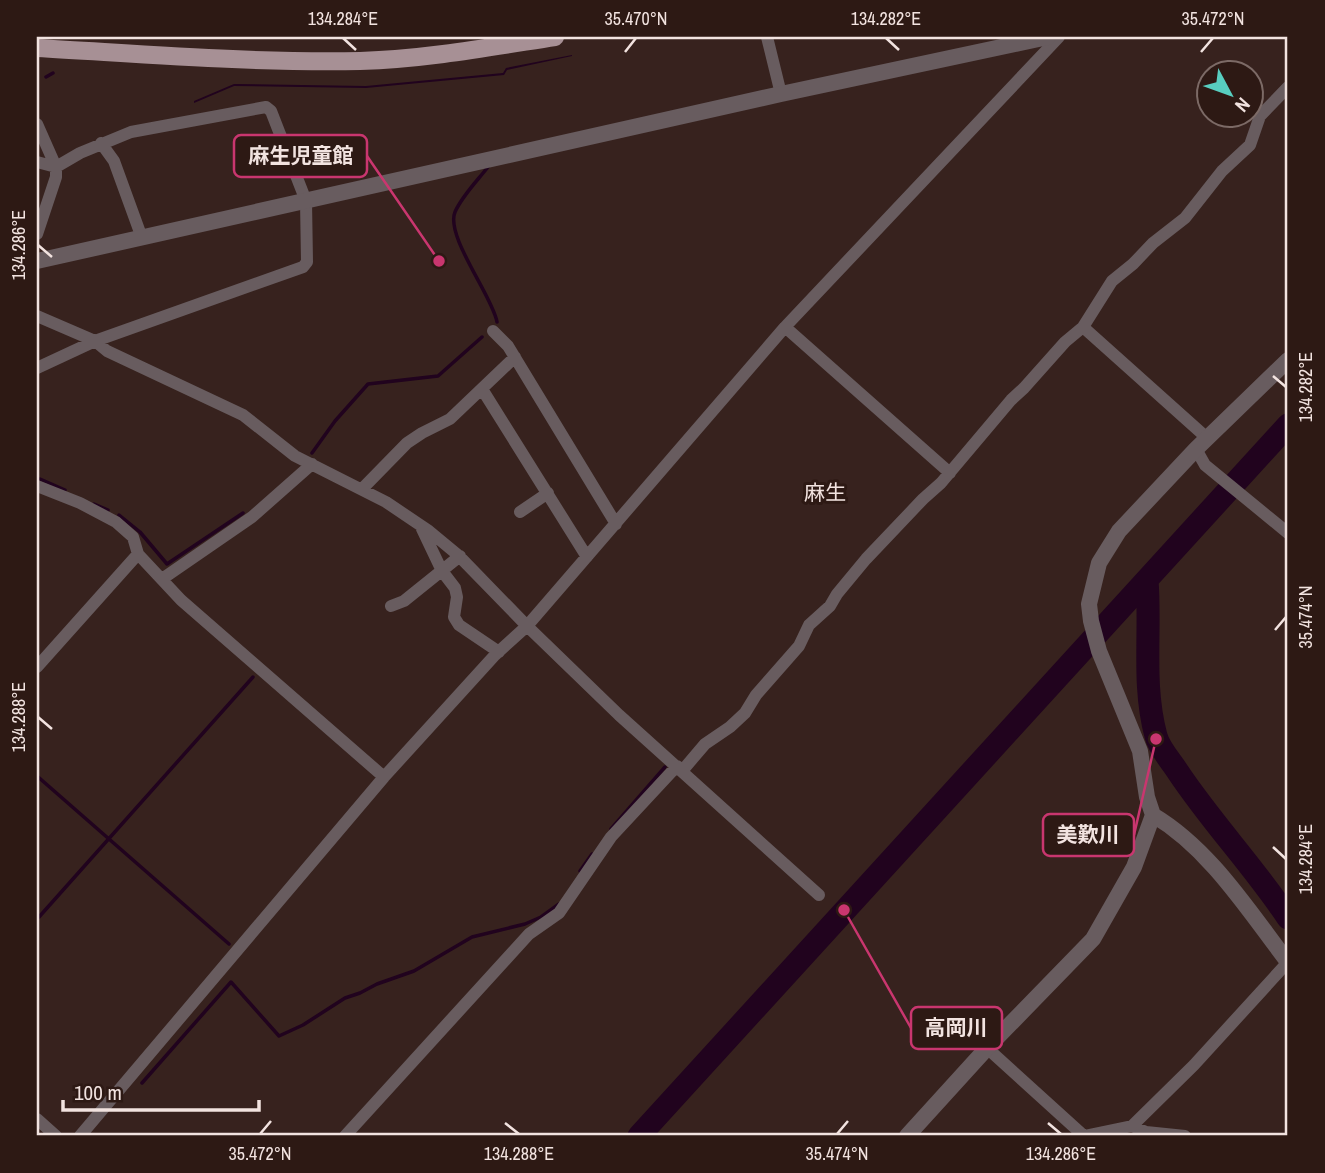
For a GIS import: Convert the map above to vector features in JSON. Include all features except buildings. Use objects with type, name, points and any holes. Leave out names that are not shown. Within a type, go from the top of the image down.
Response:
[{"type":"main road","points":[[37,48],[307,61],[363,61],[472,51],[555,37]]},
{"type":"street","points":[[767,37],[781,94]]},
{"type":"street","points":[[37,261],[781,94],[1048,37]]},
{"type":"street","points":[[80,1136],[384,777],[499,652],[527,626],[785,327],[1059,37]]},
{"type":"street","points":[[345,1136],[528,934],[559,913],[611,838],[705,744],[745,713],[756,695],[799,646],[809,625],[830,606],[866,559],[950,473],[1011,400],[1065,342],[1083,327],[1112,281],[1185,218],[1222,171],[1242,154],[1254,136],[1260,116],[1288,87]]},
{"type":"street","points":[[37,162],[56,167],[101,143],[131,132],[266,107],[271,111],[306,201],[307,262],[303,267],[95,341],[37,368]]},
{"type":"street","points":[[37,124],[56,167],[56,177],[37,234]]},
{"type":"street","points":[[101,143],[114,161],[142,238]]},
{"type":"street","points":[[37,145],[56,167]]},
{"type":"street","points":[[37,316],[95,341],[107,351],[243,415],[295,456],[362,489],[421,526],[460,556],[527,626],[819,895]]},
{"type":"street","points":[[785,327],[950,473]]},
{"type":"street","points":[[1083,327],[1201,443],[1205,465],[1245,495],[1288,533]]},
{"type":"street","points":[[493,331],[508,346],[616,524]]},
{"type":"street","points":[[362,489],[407,443],[450,419],[515,358]]},
{"type":"street","points":[[907,1136],[1093,939],[1134,867],[1153,815],[1147,797],[1140,751],[1099,651],[1089,604],[1099,563],[1119,531],[1201,443],[1288,360]]},
{"type":"street","points":[[482,389],[587,557]]},
{"type":"street","points":[[162,579],[252,517],[312,464]]},
{"type":"street","points":[[37,486],[80,503],[116,523],[133,537],[138,554],[181,600],[384,777]]},
{"type":"street","points":[[520,512],[548,493]]},
{"type":"street","points":[[421,526],[442,571],[455,588],[457,597],[454,617],[459,625],[499,652]]},
{"type":"street","points":[[37,667],[138,554]]},
{"type":"street","points":[[391,606],[404,601],[460,556]]},
{"type":"street","points":[[988,1048],[1084,1136],[1132,1126],[1194,1065],[1288,962],[1218,872],[1194,846],[1153,815]]},
{"type":"street","points":[[37,1119],[56,1136]]},
{"type":"street","points":[[1132,1126],[1146,1132],[1185,1136]]},
{"type":"shaded area","points":[[572,55],[507,70],[504,75],[366,88],[234,86],[194,103],[234,84],[366,86],[503,73],[506,68]]},
{"type":"waterway","points":[[46,77],[53,73]]},
{"type":"waterway","points":[[488,167],[462,200],[455,212],[454,223],[463,251],[497,322]]},
{"type":"waterway","points":[[312,453],[335,421],[368,384],[438,376],[482,337]]},
{"type":"waterway","points":[[639,1136],[1288,425]]},
{"type":"waterway","points":[[40,479],[65,490]]},
{"type":"waterway","points":[[94,504],[108,510]]},
{"type":"waterway","points":[[119,515],[140,532],[167,564],[243,513]]},
{"type":"waterway","points":[[1147,580],[1149,697],[1158,741],[1191,791],[1288,918]]},
{"type":"waterway","points":[[37,914],[39,917],[253,677]]},
{"type":"waterway","points":[[611,829],[665,767]]},
{"type":"waterway","points":[[37,776],[229,944]]},
{"type":"waterway","points":[[580,871],[592,854]]},
{"type":"waterway","points":[[142,1083],[231,982],[279,1036],[303,1025],[345,998],[414,971],[472,937],[525,924],[559,904]]},
{"type":"place","name":"麻生児童館","points":[[439,261]]},
{"type":"place","name":"美歎川","points":[[1156,739]]},
{"type":"place","name":"高岡川","points":[[844,910]]},
{"type":"district","name":"麻生","points":[[825,492]]}]
